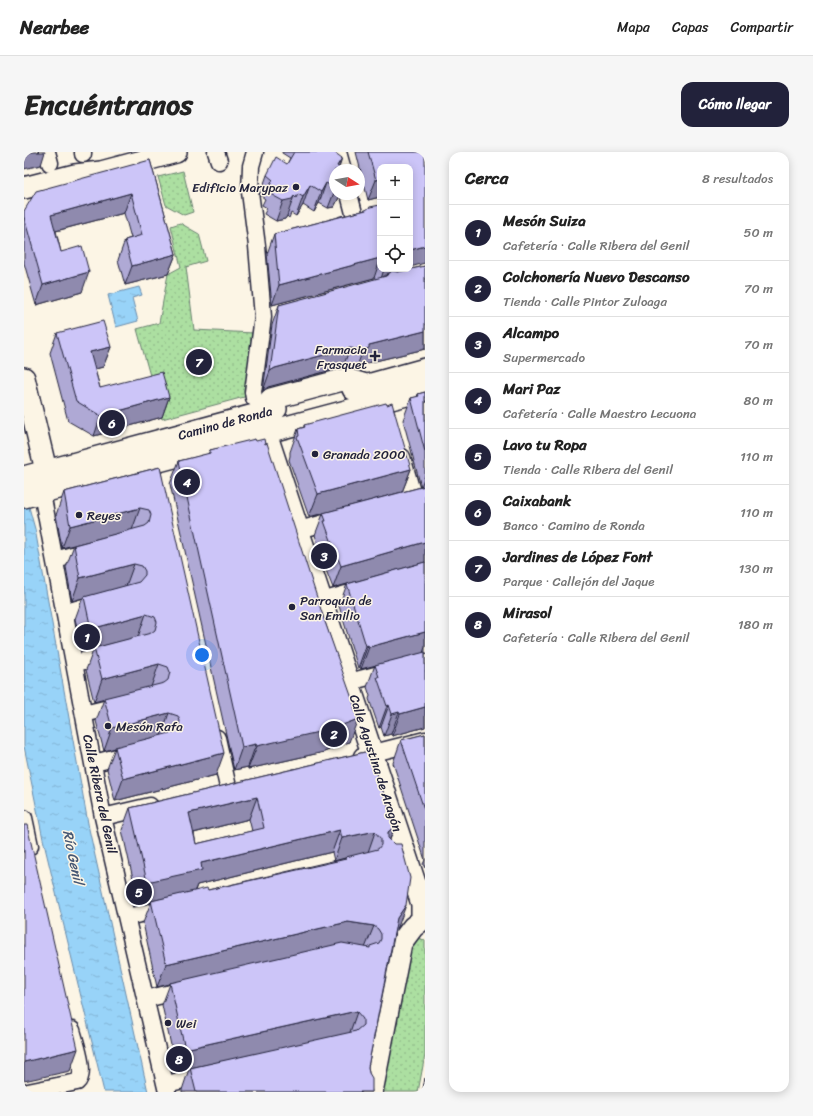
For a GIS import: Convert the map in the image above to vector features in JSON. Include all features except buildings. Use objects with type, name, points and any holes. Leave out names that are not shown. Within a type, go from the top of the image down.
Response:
[{"type":"main road","points":[[24,188],[75,175],[101,172],[167,153]]},
{"type":"main road","name":"Camino de Ronda","points":[[32,487],[259,409],[366,385],[425,369]]},
{"type":"main road","points":[[24,378],[44,462],[32,487]]},
{"type":"main road","name":"Camino de Ronda","points":[[259,409],[425,390]]},
{"type":"main road","name":"Calle Agustina de Aragón","points":[[259,409],[372,754],[398,856],[422,904],[424,921],[413,927],[401,943],[394,965],[376,1051],[372,1092]]},
{"type":"street","points":[[255,152],[251,166],[250,192],[265,244],[270,315],[259,409]]},
{"type":"street","points":[[338,152],[341,164]]},
{"type":"street","points":[[326,229],[356,221],[351,200]]},
{"type":"street","points":[[398,443],[413,499]]},
{"type":"street","name":"Calle Ribera del Genil","points":[[32,487],[103,817],[166,1088]]},
{"type":"street","points":[[298,530],[356,514]]},
{"type":"street","points":[[59,559],[104,547]]},
{"type":"street","points":[[322,601],[380,584]]},
{"type":"street","points":[[70,610],[114,599]]},
{"type":"street","points":[[80,662],[125,650]]},
{"type":"street","points":[[349,682],[425,662]]},
{"type":"street","points":[[92,712],[138,700]]},
{"type":"street","points":[[214,722],[228,787]]},
{"type":"street","points":[[347,760],[425,740]]},
{"type":"street","name":"Calle Ribera del Genil","points":[[102,761],[148,749]]},
{"type":"street","points":[[103,817],[168,802]]},
{"type":"street","points":[[24,818],[33,861]]},
{"type":"street","points":[[127,917],[186,904]]},
{"type":"street","points":[[146,999],[205,985]]},
{"type":"street","points":[[28,1092],[77,1082],[81,1076],[80,1065],[68,1012]]},
{"type":"street","points":[[166,1088],[224,1071]]},
{"type":"green space","points":[[183,171],[193,212],[184,215],[166,205],[158,177]]},
{"type":"green space","points":[[180,223],[199,234],[206,261],[186,267],[194,330],[254,333],[248,396],[162,419],[137,329],[159,323],[168,274],[181,267],[171,226]]},
{"type":"green space","points":[[412,937],[425,940],[425,1055],[418,1092],[379,1092]]},
{"type":"water","points":[[139,287],[142,295],[132,298],[138,321],[116,327],[108,295]]},
{"type":"water","name":"Río Genil","points":[[24,489],[35,529],[89,829],[148,1092],[104,1092],[43,839],[24,746]]},
{"type":"place","name":"Edificio Marypaz","points":[[296,187]]},
{"type":"place","name":"Farmacia Frasquet","points":[[375,356]]},
{"type":"place","name":"Jardines de López Font","points":[[199,362]]},
{"type":"place","name":"Caixabank","points":[[112,423]]},
{"type":"place","name":"Granada 2000","points":[[315,454]]},
{"type":"place","name":"Mari Paz","points":[[187,482]]},
{"type":"place","name":"Reyes","points":[[79,515]]},
{"type":"place","name":"Alcampo","points":[[324,556]]},
{"type":"place","name":"Parroquia de San Emilio","points":[[292,607]]},
{"type":"place","name":"Mesón Suiza","points":[[87,637]]},
{"type":"place","name":"Mesón Rafa","points":[[108,726]]},
{"type":"place","name":"Colchonería Nuevo Descanso","points":[[334,734]]},
{"type":"place","name":"Lavo tu Ropa","points":[[139,892]]},
{"type":"place","name":"Wei","points":[[168,1023]]},
{"type":"place","name":"Mirasol","points":[[179,1059]]}]
